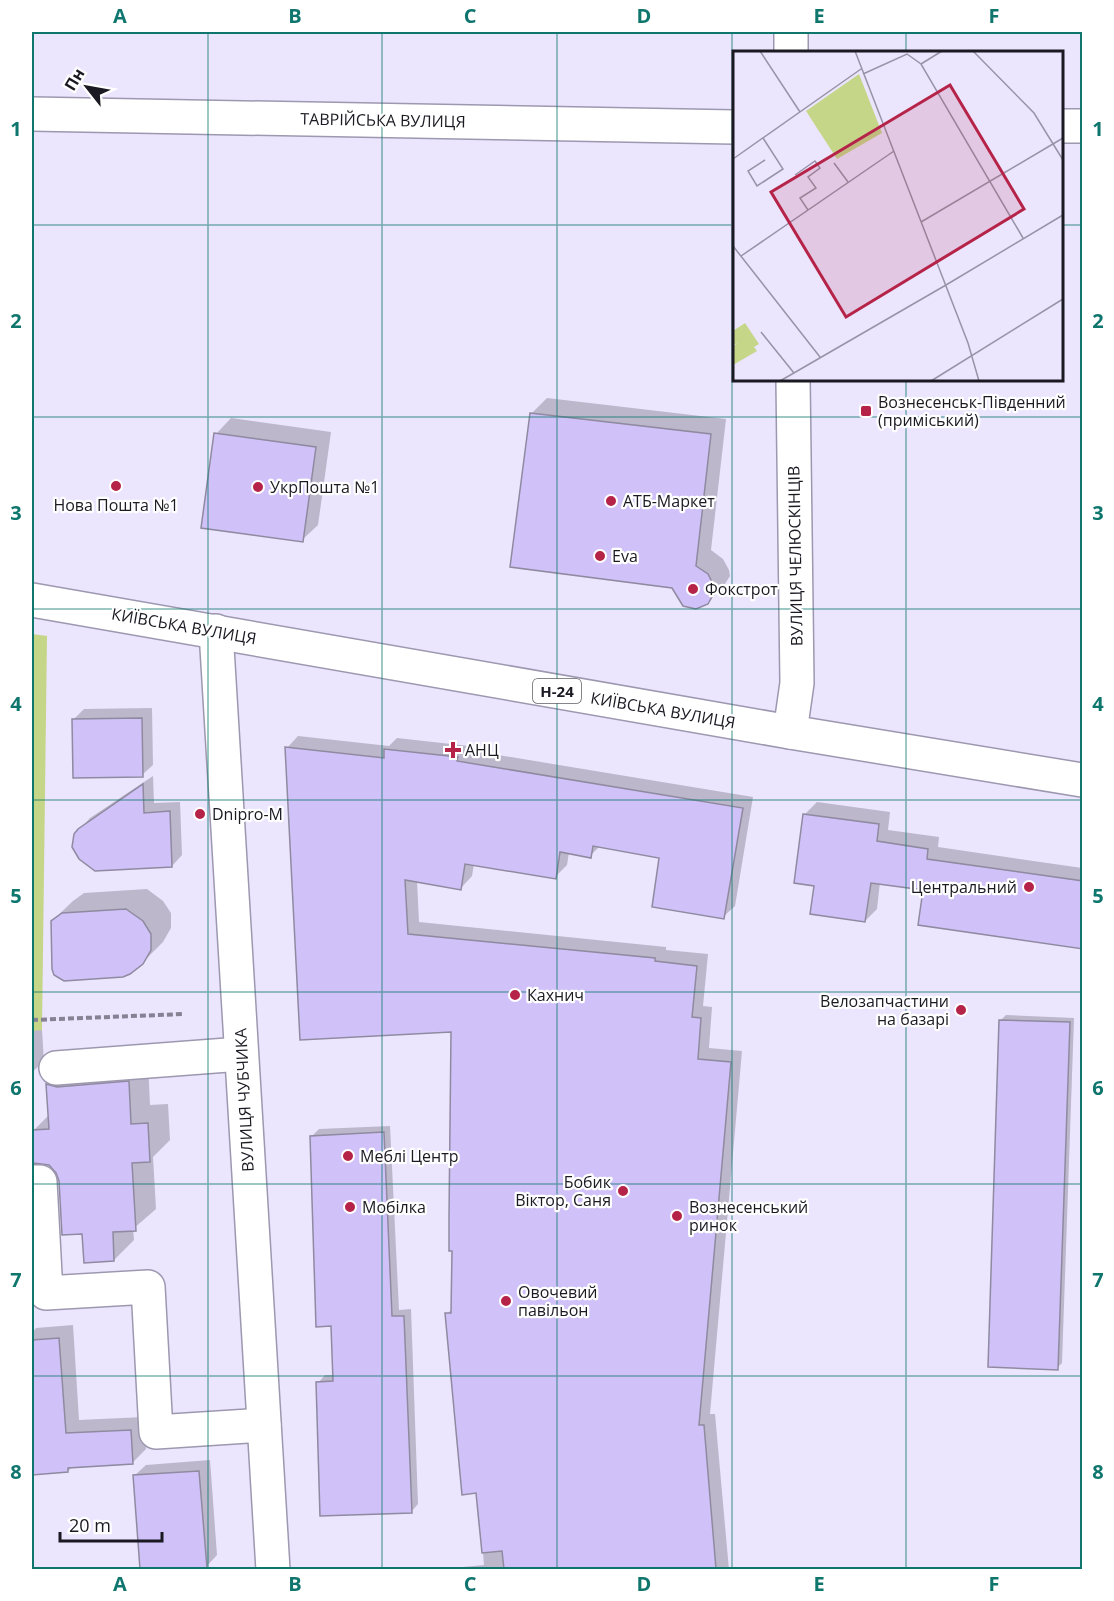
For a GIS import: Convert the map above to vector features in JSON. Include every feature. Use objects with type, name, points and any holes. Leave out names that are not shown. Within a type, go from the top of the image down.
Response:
[{"type":"street","points":[[791,32],[791,51]]},
{"type":"street","name":"ТАВРІЙСЬКА ВУЛИЦЯ","points":[[32,114],[733,127]]},
{"type":"street","points":[[1063,126],[1083,126]]},
{"type":"street","name":"ВУЛИЦЯ ЧЕЛЮСКІНЦІВ","points":[[790,732],[797,683],[793,381]]},
{"type":"street","name":"КИЇВСЬКА ВУЛИЦЯ","points":[[32,600],[790,732],[1083,780]]},
{"type":"street","name":"ВУЛИЦЯ ЧУБЧИКА","points":[[216,631],[273,1569]]},
{"type":"street","points":[[56,1068],[242,1054]]},
{"type":"street","points":[[32,1182],[40,1182],[46,1293],[148,1287],[156,1432],[264,1425]]},
{"type":"path","points":[[32,1020],[184,1014]]},
{"type":"green space","points":[[32,634],[47,636],[42,1030],[32,1031]]},
{"type":"building","name":"АТБ-Маркет","points":[[530,413],[711,434],[696,566],[708,574],[714,586],[714,593],[708,604],[696,609],[683,606],[672,588],[510,567]]},
{"type":"building","name":"УкрПошта №1","points":[[214,433],[316,447],[303,542],[201,528]]},
{"type":"building","points":[[142,718],[143,777],[73,778],[72,719]]},
{"type":"building","points":[[285,747],[384,758],[384,749],[458,757],[457,761],[743,808],[724,919],[652,907],[659,858],[593,846],[591,858],[560,852],[556,879],[465,864],[461,890],[405,880],[408,934],[655,958],[655,961],[697,966],[692,1017],[701,1018],[698,1059],[731,1062],[699,1425],[704,1425],[716,1569],[504,1569],[502,1551],[482,1553],[476,1493],[462,1495],[445,1313],[451,1313],[452,1251],[449,1251],[449,1217],[451,1032],[300,1040]]},
{"type":"building","points":[[143,784],[144,813],[170,811],[172,867],[95,871],[79,859],[72,847],[74,834]]},
{"type":"building","points":[[803,814],[879,824],[877,841],[928,849],[927,859],[1083,881],[1083,949],[918,925],[923,890],[871,883],[865,922],[810,914],[814,886],[794,883]]},
{"type":"building","points":[[126,909],[143,921],[151,934],[151,950],[143,964],[123,977],[64,981],[54,975],[51,921],[62,913]]},
{"type":"building","points":[[999,1020],[1070,1022],[1058,1370],[988,1367]]},
{"type":"building","points":[[129,1081],[131,1124],[148,1123],[150,1162],[132,1163],[136,1231],[113,1232],[114,1261],[84,1263],[82,1234],[62,1235],[59,1181],[56,1173],[49,1165],[33,1163],[32,1130],[49,1129],[46,1084],[57,1087]]},
{"type":"building","points":[[384,1132],[392,1316],[404,1316],[412,1513],[320,1516],[316,1382],[333,1381],[331,1326],[316,1327],[310,1136]]},
{"type":"building","points":[[59,1338],[66,1433],[131,1430],[133,1464],[68,1468],[68,1472],[32,1475],[32,1340]]},
{"type":"building","points":[[199,1471],[207,1568],[140,1569],[133,1475]]},
{"type":"place","name":"Вознесенськ-Південний (приміський)","points":[[866,411]]},
{"type":"place","name":"Нова Пошта №1","points":[[116,486]]},
{"type":"place","name":"УкрПошта №1","points":[[258,487]]},
{"type":"place","name":"АТБ-Маркет","points":[[611,501]]},
{"type":"place","name":"Eva","points":[[600,556]]},
{"type":"place","name":"Фокстрот","points":[[693,589]]},
{"type":"place","name":"АНЦ","points":[[453,750]]},
{"type":"place","name":"Dnipro-M","points":[[200,814]]},
{"type":"place","name":"Центральний","points":[[1029,887]]},
{"type":"place","name":"Кахнич","points":[[515,995]]},
{"type":"place","name":"Велозапчастини на базарі","points":[[961,1010]]},
{"type":"place","name":"Меблі Центр","points":[[348,1156]]},
{"type":"place","name":"Бобик Віктор, Саня","points":[[623,1191]]},
{"type":"place","name":"Мобілка","points":[[350,1207]]},
{"type":"place","name":"Вознесенський ринок","points":[[677,1216]]},
{"type":"place","name":"Овочевий павільон","points":[[506,1301]]}]
